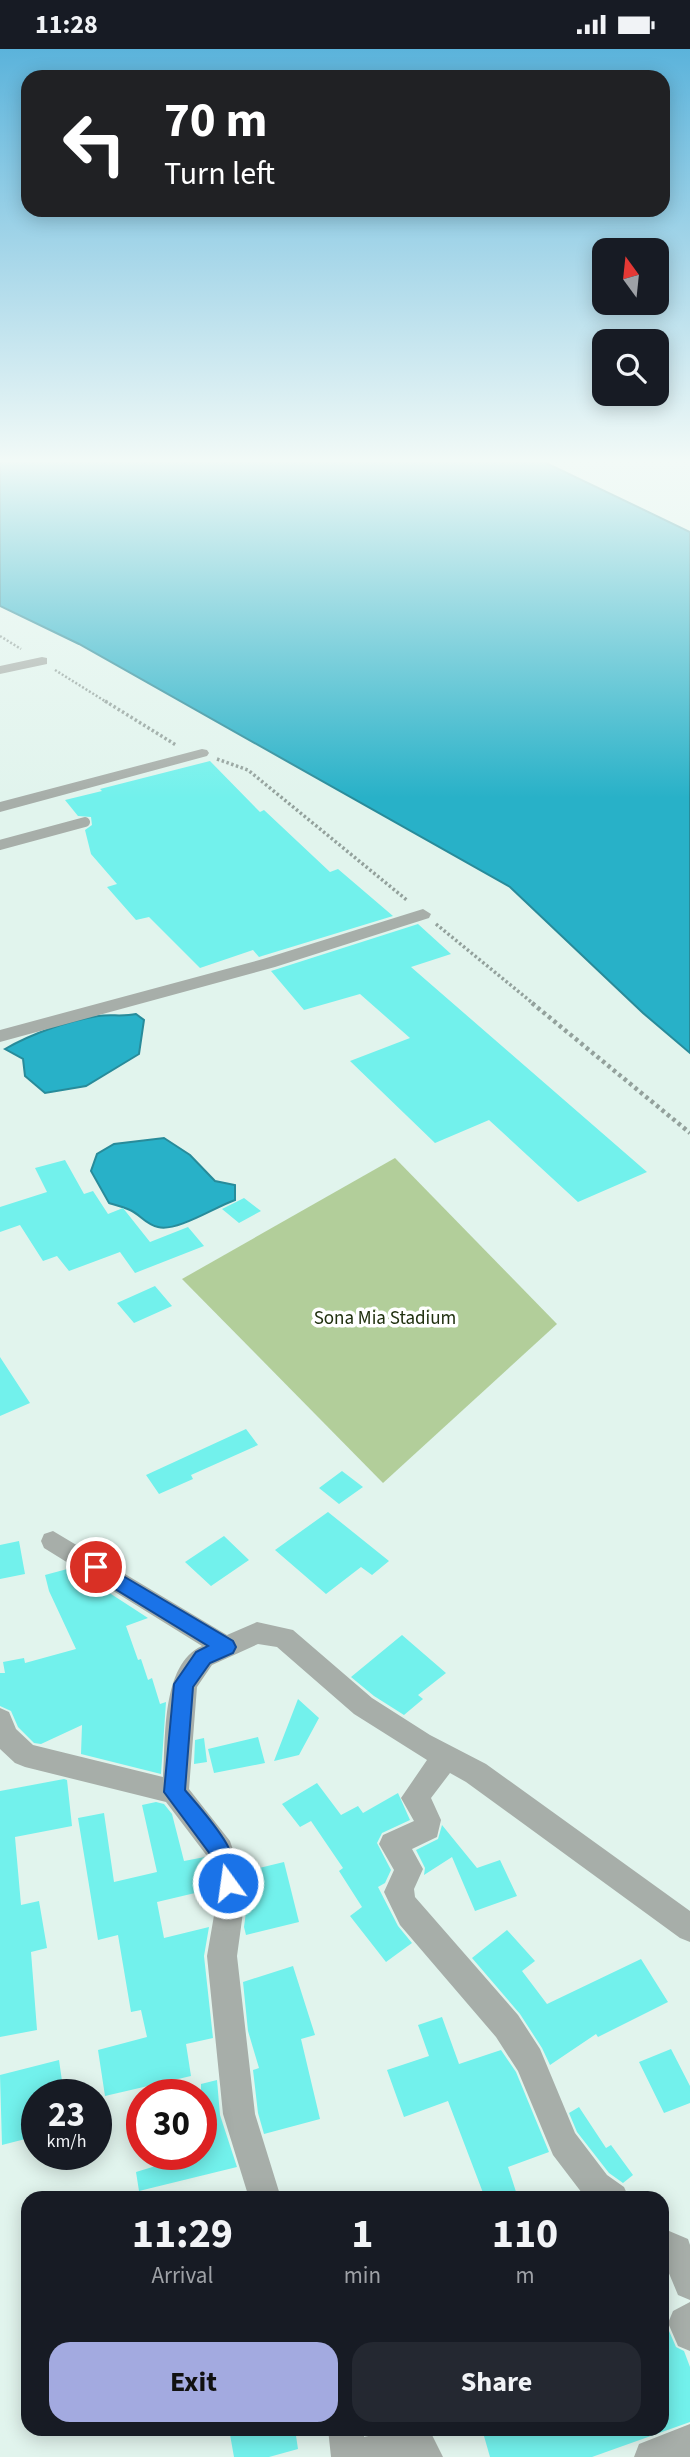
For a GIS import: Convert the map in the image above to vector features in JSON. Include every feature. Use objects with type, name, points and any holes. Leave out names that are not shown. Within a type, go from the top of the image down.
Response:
[{"type":"street","points":[[0,670],[42,661]]},
{"type":"street","points":[[0,807],[202,753]]},
{"type":"street","points":[[0,1036],[269,963],[424,914]]},
{"type":"street","points":[[52,1541],[226,1647]]},
{"type":"street","points":[[175,1792],[184,1684],[203,1657],[257,1633],[284,1638],[363,1706],[476,1773],[690,1929]]},
{"type":"street","points":[[0,1720],[4,1735],[25,1755],[175,1792],[220,1850],[231,1898],[222,1956],[239,2114],[263,2191]]},
{"type":"street","points":[[446,1757],[415,1798],[429,1821],[427,1828],[393,1844],[409,1869],[397,1886],[397,1895],[410,1915],[507,2026],[529,2060],[564,2144],[596,2186],[603,2191]]},
{"type":"street","points":[[674,2247],[690,2283]]},
{"type":"street","points":[[690,2319],[685,2323],[690,2334]]},
{"type":"street","points":[[347,2436],[350,2457],[417,2444],[425,2457]]},
{"type":"street","points":[[652,2457],[690,2442]]},
{"type":"lane","points":[[0,845],[85,822]]},
{"type":"path","points":[[0,636],[174,744],[247,770],[690,1133]]},
{"type":"green space","name":"Sona Mia Stadium","points":[[395,1158],[557,1324],[383,1483],[182,1279]]},
{"type":"water","points":[[0,573],[690,573],[690,1053],[643,1013],[510,887],[79,644],[0,606]]},
{"type":"water","points":[[136,1014],[144,1020],[139,1054],[86,1086],[45,1093],[25,1076],[23,1059],[5,1049],[38,1033],[74,1021],[103,1015]]},
{"type":"water","points":[[164,1138],[190,1155],[215,1181],[235,1185],[235,1200],[185,1223],[166,1228],[154,1226],[130,1210],[109,1203],[91,1171],[97,1154],[114,1144]]},
{"type":"building","points":[[210,761],[260,812],[264,810],[330,872],[338,869],[393,916],[259,957],[253,950],[200,968],[149,917],[136,920],[107,887],[117,884],[91,854],[85,830],[92,825],[91,817],[78,816],[65,800]]},
{"type":"building","points":[[418,924],[451,954],[411,967],[647,1172],[578,1202],[489,1120],[435,1143],[350,1061],[410,1038],[360,994],[304,1010],[271,971]]},
{"type":"building","points":[[65,1160],[84,1194],[93,1191],[108,1214],[123,1208],[150,1242],[188,1227],[204,1246],[135,1273],[120,1252],[69,1271],[57,1256],[43,1261],[20,1225],[0,1232],[0,1207],[47,1192],[35,1168]]},
{"type":"building","points":[[244,1198],[261,1211],[239,1223],[222,1209]]},
{"type":"building","points":[[155,1286],[172,1306],[134,1323],[117,1303]]},
{"type":"building","points":[[0,1357],[30,1403],[0,1416]]},
{"type":"building","points":[[246,1429],[258,1445],[191,1475],[193,1479],[159,1494],[146,1475]]},
{"type":"building","points":[[342,1471],[363,1487],[339,1504],[319,1488]]},
{"type":"building","points":[[328,1512],[389,1561],[372,1575],[361,1567],[326,1594],[275,1550]]},
{"type":"building","points":[[224,1536],[249,1560],[211,1586],[185,1562]]},
{"type":"building","points":[[19,1541],[25,1574],[0,1579],[0,1545]]},
{"type":"building","points":[[71,1568],[148,1618],[126,1626],[148,1680],[152,1678],[160,1704],[166,1702],[161,1774],[81,1754],[82,1725],[41,1744],[34,1743],[18,1727],[11,1711],[0,1706],[0,1673],[5,1673],[3,1662],[24,1658],[25,1663],[76,1649],[49,1591],[45,1575]]},
{"type":"building","points":[[402,1635],[446,1673],[418,1695],[423,1699],[404,1715],[351,1677]]},
{"type":"building","points":[[298,1699],[319,1718],[299,1755],[274,1761]]},
{"type":"building","points":[[258,1737],[265,1763],[214,1773],[208,1749]]},
{"type":"building","points":[[204,1738],[207,1762],[194,1764],[195,1740]]},
{"type":"building","points":[[67,1780],[72,1826],[15,1837],[21,1905],[39,1901],[47,1948],[31,1952],[37,2030],[0,2037],[0,1791]]},
{"type":"building","points":[[317,1783],[341,1815],[358,1806],[363,1813],[398,1793],[410,1820],[382,1833],[377,1843],[391,1870],[385,1883],[378,1887],[398,1926],[412,1943],[386,1962],[350,1916],[362,1907],[339,1871],[343,1868],[311,1821],[300,1827],[282,1804]]},
{"type":"building","points":[[156,1802],[164,1804],[172,1814],[184,1861],[205,1857],[212,1889],[157,1902],[164,1938],[209,1927],[204,1956],[213,2038],[186,2044],[191,2076],[178,2079],[126,2079],[126,2091],[112,2094],[112,2079],[102,2079],[98,2050],[147,2037],[141,2010],[131,2012],[118,1935],[98,1940],[78,1818],[104,1813],[114,1882],[157,1872],[142,1805]]},
{"type":"building","points":[[442,1825],[477,1868],[500,1860],[517,1896],[475,1911],[452,1857],[424,1875],[425,1868],[416,1850],[438,1839]]},
{"type":"building","points":[[284,1862],[299,1922],[246,1935],[244,1927],[248,1897],[243,1872]]},
{"type":"building","points":[[507,1930],[535,1961],[522,1971],[547,2004],[641,1959],[668,2002],[598,2037],[596,2034],[550,2065],[520,2014],[472,1958]]},
{"type":"building","points":[[293,1966],[315,2035],[301,2039],[320,2119],[264,2134],[258,2113],[253,2070],[259,2068],[248,2031],[243,1982]]},
{"type":"building","points":[[442,2017],[459,2064],[501,2050],[516,2072],[549,2152],[508,2167],[516,2191],[482,2191],[448,2101],[404,2117],[387,2070],[429,2056],[418,2025]]},
{"type":"building","points":[[671,2049],[690,2086],[690,2103],[664,2113],[639,2062]]},
{"type":"building","points":[[59,2060],[62,2079],[21,2079],[21,2140],[2,2145],[0,2075]]},
{"type":"building","points":[[217,2080],[220,2115],[237,2167],[139,2191],[136,2172],[217,2170]]},
{"type":"building","points":[[579,2107],[606,2148],[611,2145],[633,2175],[623,2183],[609,2173],[577,2132],[569,2113]]},
{"type":"building","points":[[669,2331],[676,2347],[684,2351],[690,2367],[690,2422],[669,2430]]},
{"type":"building","points":[[230,2436],[296,2436],[298,2449],[269,2457],[234,2457]]},
{"type":"building","points":[[484,2436],[651,2436],[592,2457],[490,2457]]},
{"type":"route","points":[[96,1567],[226,1647],[203,1657],[184,1684],[175,1792],[220,1850],[228,1883]]}]
